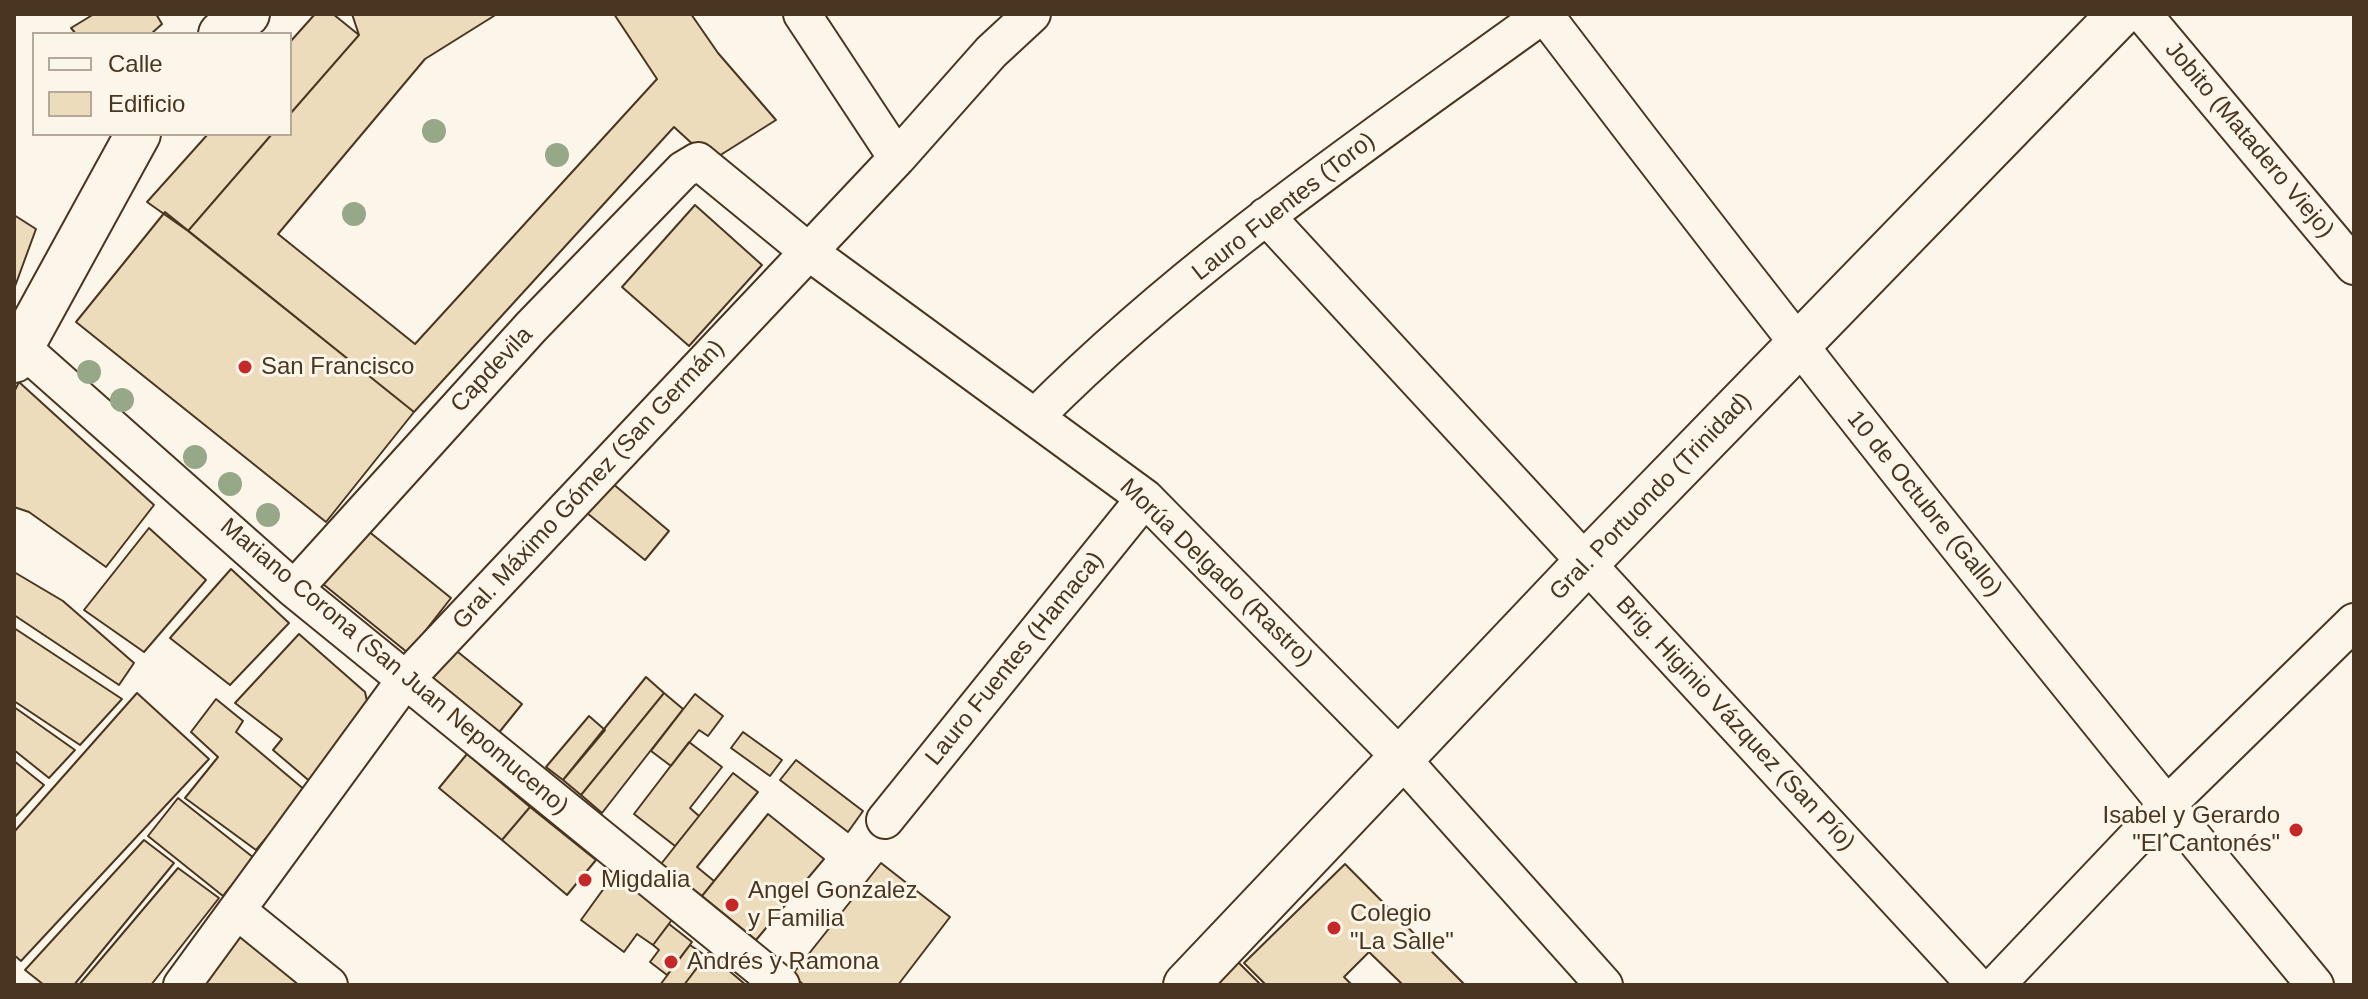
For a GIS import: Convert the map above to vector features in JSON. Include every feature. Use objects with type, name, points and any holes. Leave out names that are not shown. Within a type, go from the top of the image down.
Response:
[{"type":"street","points":[[802,14],[897,158]]},
{"type":"street","name":"Gral. Máximo Gómez (San Germán)","points":[[182,985],[239,912],[405,680],[897,158],[991,52],[1032,14]]},
{"type":"street","name":"10 de Octubre (Gallo)","points":[[1544,14],[1798,347],[2166,806],[2315,985]]},
{"type":"street","name":"Lauro Fuentes (Toro)","points":[[1037,415],[1088,364],[1266,216],[1544,14]]},
{"type":"street","name":"Gral. Portuondo (Trinidad)","points":[[1186,985],[1586,563],[2120,14]]},
{"type":"street","name":"Jobito (Matadero Viejo)","points":[[2143,14],[2354,266]]},
{"type":"street","points":[[16,349],[137,136]]},
{"type":"street","name":"Morúa Delgado (Rastro)","points":[[698,161],[809,252],[1037,415],[1145,498],[1401,758],[1604,985]]},
{"type":"street","name":"Capdevila","points":[[294,589],[531,327],[683,170],[698,161]]},
{"type":"street","name":"Brig. Higinio Vázquez (San Pío)","points":[[1266,216],[1976,985]]},
{"type":"street","name":"Mariano Corona (San Juan Nepomuceno)","points":[[16,349],[294,589],[781,985]]},
{"type":"street","name":"Lauro Fuentes (Hamaca)","points":[[885,820],[1145,498]]},
{"type":"street","points":[[1996,985],[2166,806],[2354,622]]},
{"type":"street","points":[[239,912],[329,985]]},
{"type":"building","points":[[94,14],[156,14],[162,24],[153,32],[74,32],[71,28]]},
{"type":"building","points":[[315,14],[333,14],[359,35],[292,112],[292,40]]},
{"type":"building","points":[[352,14],[497,14],[425,59],[278,234],[415,344],[657,79],[614,14],[691,14],[718,53],[776,120],[711,161],[674,127],[414,412],[188,231],[270,136],[292,136],[292,112],[359,35]]},
{"type":"building","points":[[206,136],[270,136],[188,231],[147,202]]},
{"type":"building","points":[[695,205],[762,265],[689,346],[622,287]]},
{"type":"building","name":"San Francisco","points":[[165,212],[414,412],[326,522],[76,322]]},
{"type":"building","points":[[14,215],[36,229],[14,289]]},
{"type":"building","points":[[19,382],[154,505],[106,567],[29,512],[14,507],[14,392]]},
{"type":"building","points":[[612,483],[669,531],[645,560],[587,513]]},
{"type":"building","points":[[149,528],[206,580],[144,652],[84,610]]},
{"type":"building","points":[[367,530],[451,598],[408,653],[323,584]]},
{"type":"building","points":[[231,569],[289,623],[230,685],[170,638]]},
{"type":"building","points":[[14,572],[63,601],[134,663],[119,685],[14,615]]},
{"type":"building","points":[[14,628],[122,699],[80,745],[14,701]]},
{"type":"building","points":[[299,634],[365,692],[370,714],[313,784],[273,750],[282,739],[235,703]]},
{"type":"building","points":[[453,648],[522,704],[497,735],[429,679]]},
{"type":"building","points":[[646,677],[664,693],[581,795],[563,780]]},
{"type":"building","points":[[137,693],[209,759],[21,961],[14,955],[14,832]]},
{"type":"building","points":[[664,693],[683,709],[602,813],[581,795]]},
{"type":"building","points":[[695,694],[723,716],[708,736],[699,730],[671,766],[651,751]]},
{"type":"building","points":[[216,699],[243,721],[236,732],[306,791],[256,850],[185,798],[218,757],[191,732]]},
{"type":"building","points":[[14,707],[75,750],[49,778],[14,750]]},
{"type":"building","points":[[589,716],[605,730],[563,780],[546,767]]},
{"type":"building","points":[[743,732],[782,760],[770,776],[731,748]]},
{"type":"building","points":[[689,742],[722,767],[690,808],[699,816],[675,846],[634,814]]},
{"type":"building","points":[[467,754],[530,807],[502,840],[439,788]]},
{"type":"building","points":[[796,760],[863,811],[848,832],[780,780]]},
{"type":"building","points":[[14,761],[44,785],[14,818]]},
{"type":"building","points":[[733,773],[758,792],[697,867],[714,881],[702,896],[661,864]]},
{"type":"building","points":[[178,798],[254,858],[223,896],[148,836]]},
{"type":"building","points":[[530,807],[596,860],[567,895],[502,840]]},
{"type":"building","points":[[768,814],[824,859],[756,940],[702,896]]},
{"type":"building","points":[[144,840],[174,863],[74,985],[44,985],[25,970]]},
{"type":"building","points":[[881,863],[950,917],[898,985],[804,985],[792,975]]},
{"type":"building","points":[[1345,864],[1465,985],[1403,985],[1369,952],[1344,977],[1352,985],[1266,985],[1244,963]]},
{"type":"building","points":[[178,868],[219,898],[151,985],[79,985]]},
{"type":"building","points":[[615,873],[674,917],[653,945],[637,934],[624,952],[581,920]]},
{"type":"building","points":[[669,924],[692,942],[667,975],[650,962],[659,950],[653,945]]},
{"type":"building","points":[[244,931],[311,985],[201,985]]},
{"type":"building","points":[[690,945],[706,956],[684,985],[660,985]]},
{"type":"building","points":[[708,953],[746,985],[684,985]]},
{"type":"building","points":[[1237,961],[1261,985],[1214,985]]},
{"type":"place","name":"San Francisco","points":[[245,367]]},
{"type":"place","name":"Isabel y Gerardo \"El Cantonés\"","points":[[2296,830]]},
{"type":"place","name":"Migdalia","points":[[585,880]]},
{"type":"place","name":"Angel Gonzalez y Familia","points":[[732,905]]},
{"type":"place","name":"Colegio \"La Salle\"","points":[[1334,928]]},
{"type":"place","name":"Andrés y Ramona","points":[[671,962]]}]
